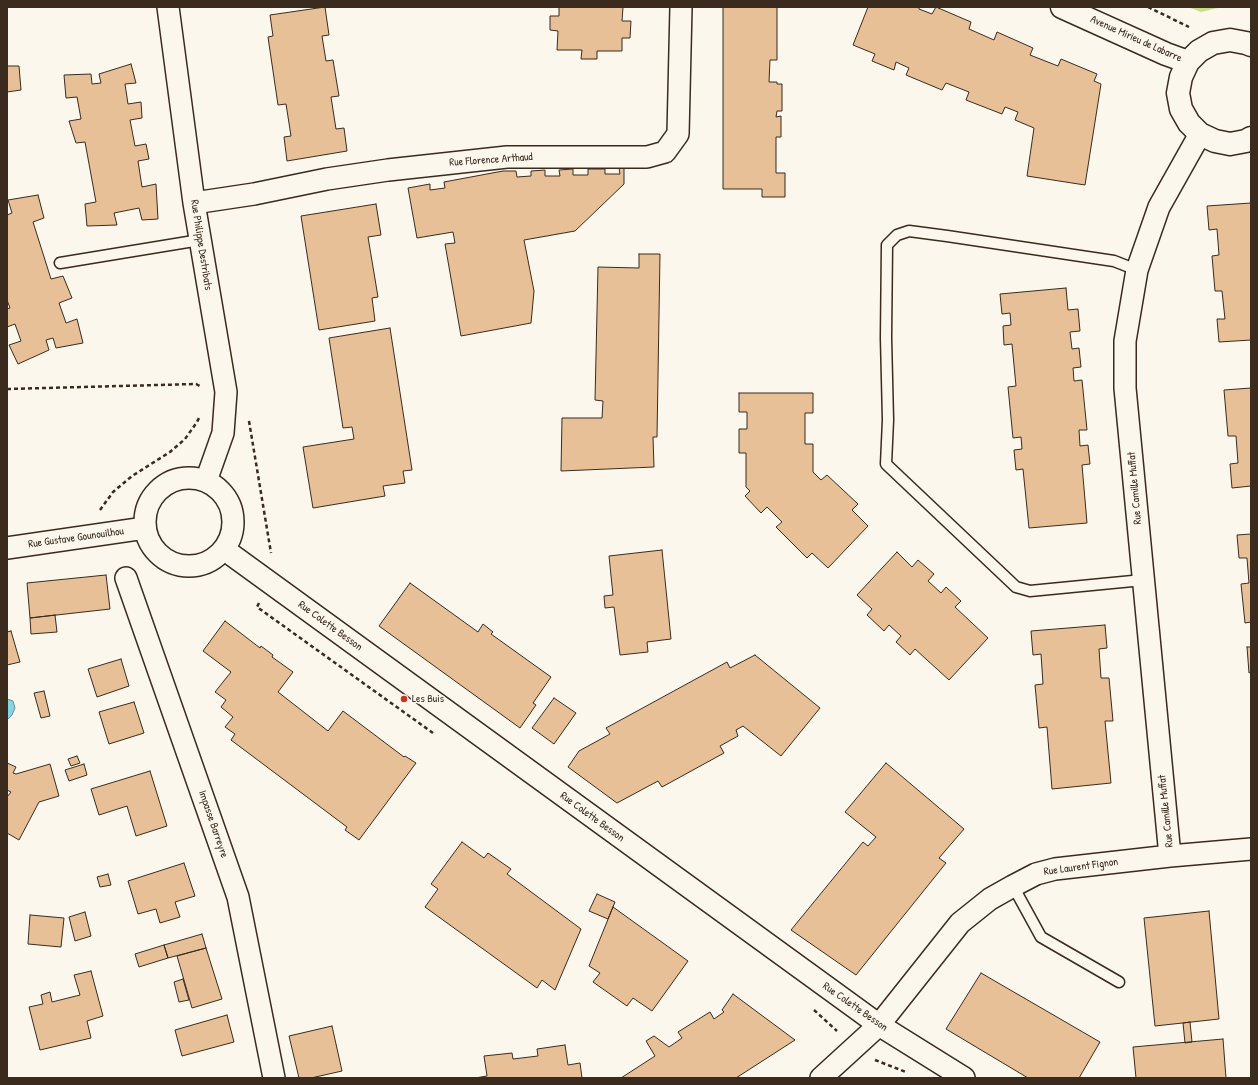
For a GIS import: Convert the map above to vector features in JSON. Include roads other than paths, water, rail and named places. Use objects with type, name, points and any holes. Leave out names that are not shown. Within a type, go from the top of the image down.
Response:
[{"type":"street","name":"Rue Philippe Destribats","points":[[168,7],[194,203],[226,392],[223,433],[206,481]]},
{"type":"street","name":"Rue Florence Arthaud","points":[[194,203],[254,194],[327,179],[388,170],[507,157],[647,157],[665,152],[678,134],[681,7]]},
{"type":"street","name":"Avenue Mirieu de Labarre","points":[[1062,7],[1166,54],[1188,62]]},
{"type":"street","points":[[1251,45],[1230,40],[1214,43],[1199,51],[1188,62],[1180,77],[1178,93],[1181,109],[1189,123],[1200,134],[1215,141],[1230,144],[1246,141],[1251,138]]},
{"type":"street","name":"Rue Camille Muffat","points":[[1170,856],[1125,388],[1125,341],[1137,270],[1159,207],[1200,134]]},
{"type":"street","points":[[191,478],[206,481],[218,488],[227,498],[232,511],[234,524],[231,538],[224,550],[213,560],[200,566],[184,567],[170,563],[158,554],[149,542],[145,528],[146,513],[151,498],[162,487],[175,480],[191,478]]},
{"type":"street","name":"Rue Gustave Gounouilhou","points":[[7,548],[145,528]]},
{"type":"street","name":"Rue Colette Besson","points":[[224,550],[879,1025],[964,1078]]},
{"type":"street","name":"Impasse Barreyre","points":[[126,578],[238,897],[274,1078]]},
{"type":"street","name":"Rue Laurent Fignon","points":[[822,1078],[879,1025],[960,924],[990,899],[1013,886],[1036,874],[1056,869],[1170,856],[1251,849]]},
{"type":"lane","points":[[1137,270],[1114,261],[947,236],[909,231],[897,235],[887,245],[886,338],[888,420],[886,464],[1016,587],[1030,591],[1143,580]]},
{"type":"lane","points":[[60,263],[200,240]]},
{"type":"lane","points":[[1013,886],[1041,937],[1119,982]]},
{"type":"water","points":[[7,699],[13,701],[15,708],[12,715],[7,720]]},
{"type":"place","name":"Les Buis","points":[[404,699]]}]
